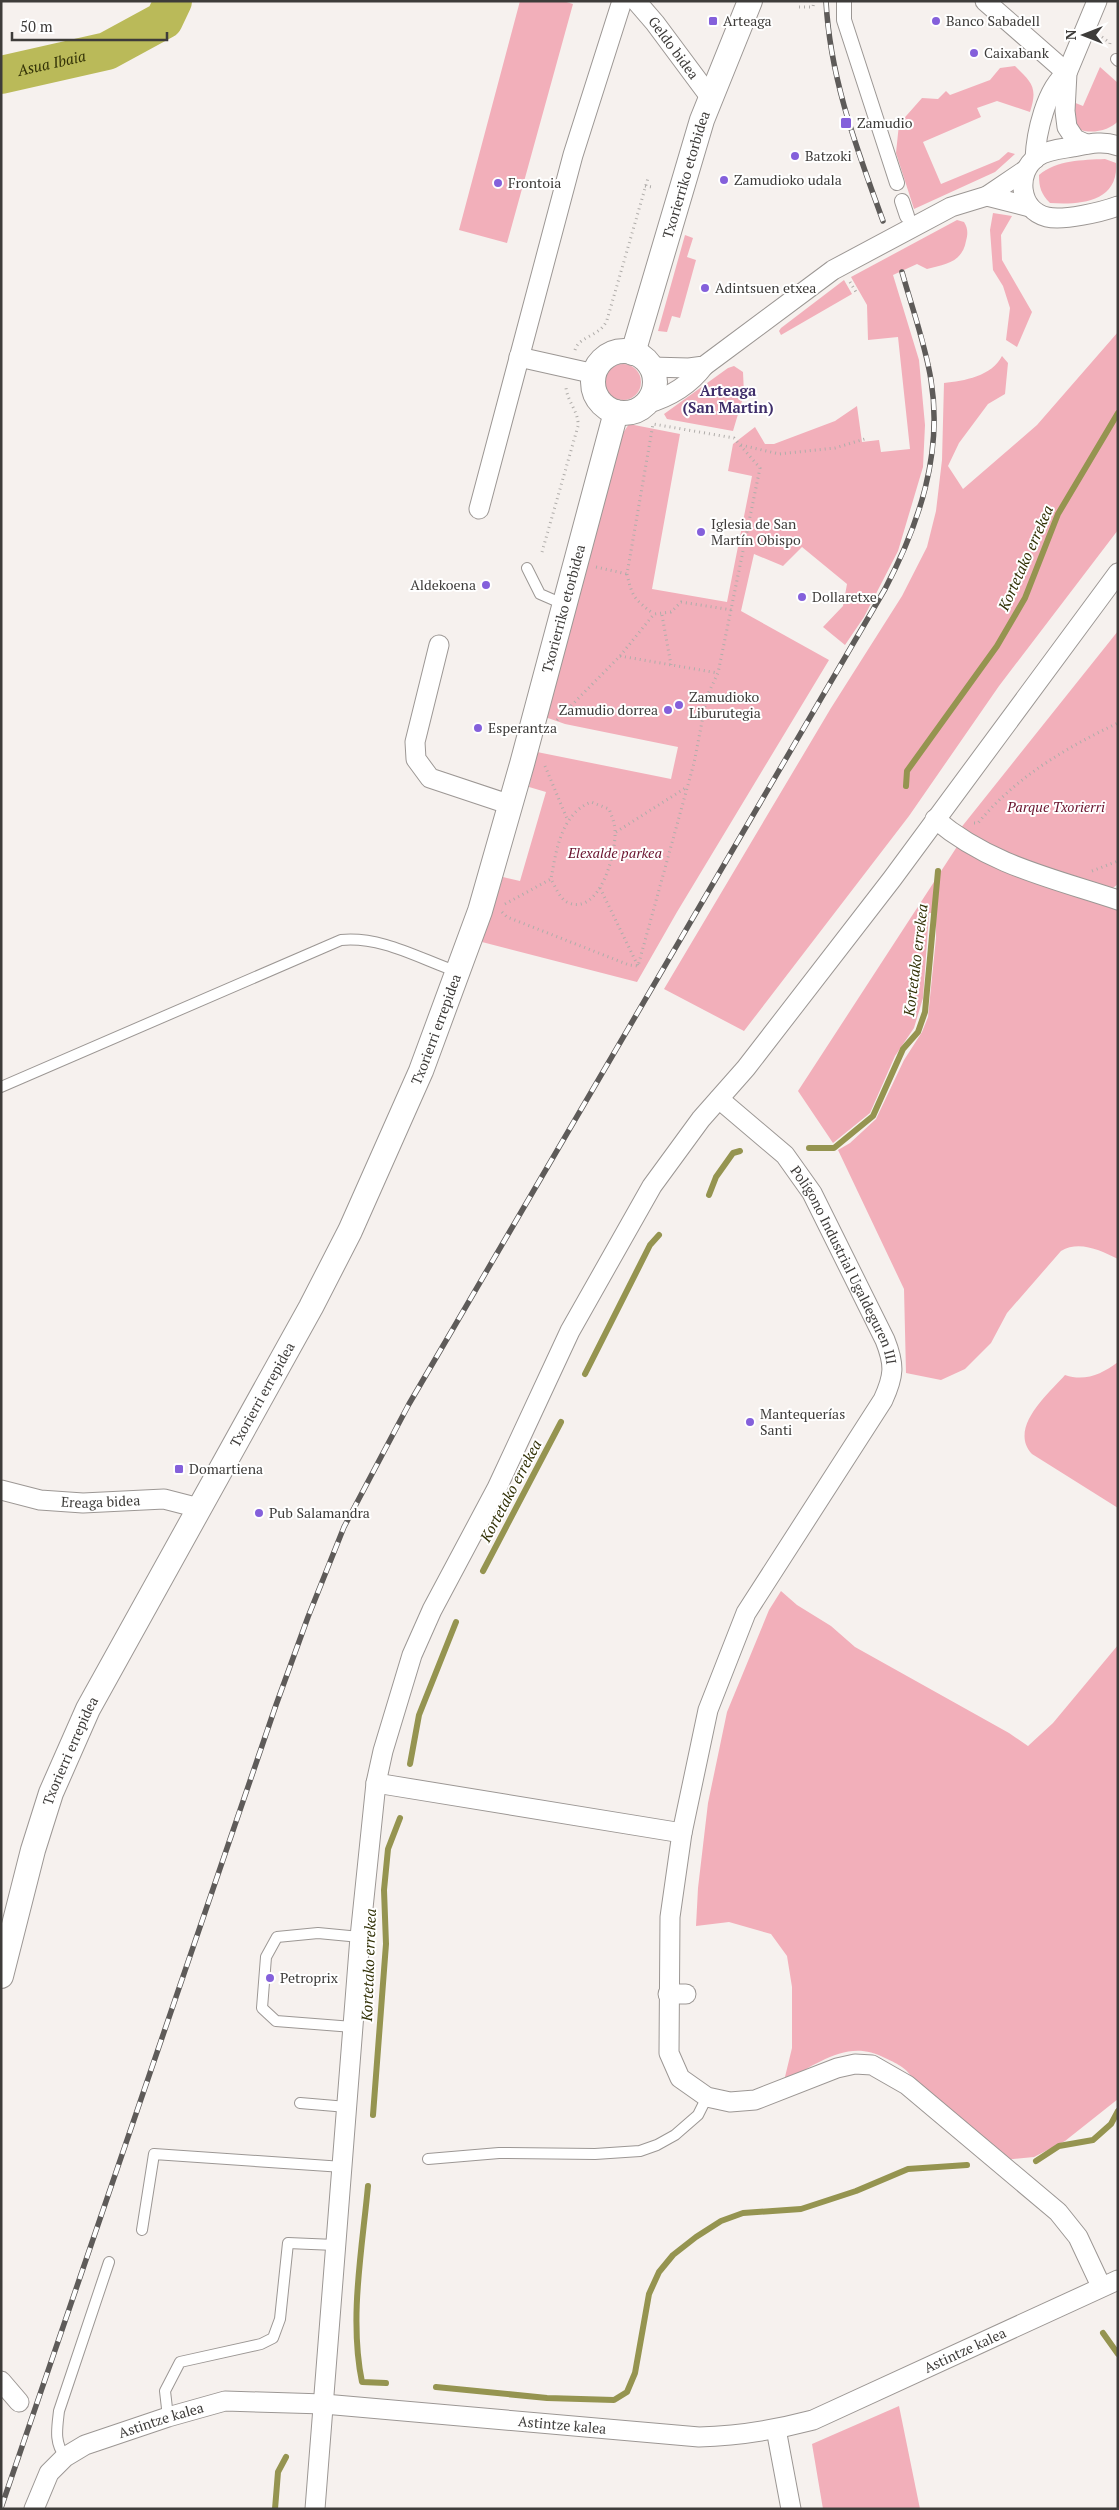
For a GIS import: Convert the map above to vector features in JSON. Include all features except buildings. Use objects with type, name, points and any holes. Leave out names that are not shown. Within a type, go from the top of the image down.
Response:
[{"type":"street","points":[[479,509],[572,155],[622,1]]},
{"type":"street","name":"Geldo bidea","points":[[636,1],[655,22],[710,97]]},
{"type":"street","name":"Txorierriko etorbidea","points":[[642,360],[694,144],[710,97],[750,1]]},
{"type":"street","points":[[844,1],[844,20],[897,183]]},
{"type":"street","points":[[985,1],[1067,73]]},
{"type":"street","points":[[1086,144],[1075,139],[1067,127],[1065,111],[1067,73],[1096,1]]},
{"type":"street","points":[[1030,207],[1023,190],[1035,142],[1043,114],[1055,88],[1061,77],[1067,73]]},
{"type":"street","points":[[704,366],[688,368],[614,353],[606,357],[594,374],[595,393],[600,401],[616,412],[636,410],[646,404],[662,399],[688,385],[704,366],[843,263],[951,207],[986,196],[1048,152],[1086,144],[1116,143]]},
{"type":"street","points":[[986,196],[1030,207],[1044,217],[1053,218],[1118,206]]},
{"type":"street","points":[[902,201],[907,216]]},
{"type":"street","points":[[519,357],[594,374]]},
{"type":"street","points":[[642,360],[653,388],[646,404]]},
{"type":"street","name":"Txorierriko etorbidea","points":[[511,805],[563,604],[614,429],[616,412]]},
{"type":"street","points":[[315,2509],[360,1937],[376,1783],[382,1750],[412,1656],[432,1610],[497,1488],[570,1331],[652,1186],[701,1119],[765,1045],[892,879],[1118,573]]},
{"type":"street","points":[[439,645],[415,742],[416,760],[430,778],[511,805]]},
{"type":"street","name":"Txorierri errepidea","points":[[1,1976],[33,1850],[69,1749],[128,1634],[311,1307],[350,1231],[421,1071],[480,910],[511,805]]},
{"type":"street","points":[[935,819],[952,834],[994,858],[1118,900]]},
{"type":"street","name":"Polígono Industrial Ugaldeguren III","points":[[707,2097],[680,2078],[669,2053],[677,1994],[670,1918],[682,1833],[708,1710],[746,1612],[883,1400],[892,1382],[893,1360],[885,1340],[812,1193],[785,1155],[719,1099]]},
{"type":"street","name":"Ereaga bidea","points":[[1,1490],[40,1500],[84,1503],[164,1499],[200,1508]]},
{"type":"street","points":[[376,1783],[682,1833]]},
{"type":"street","points":[[707,2097],[730,2102],[755,2100],[837,2068],[855,2064],[872,2065],[907,2085],[1058,2212],[1078,2237],[1109,2283]]},
{"type":"street","name":"Astintze kalea","points":[[34,2509],[49,2473],[65,2457],[85,2445],[168,2416],[225,2401],[324,2404],[699,2437],[737,2436],[776,2429],[822,2416],[1109,2283]]},
{"type":"street","points":[[1,2381],[19,2402]]},
{"type":"street","points":[[776,2429],[791,2509]]},
{"type":"lane","points":[[527,568],[540,594],[563,604]]},
{"type":"lane","points":[[1,1087],[341,940],[360,938],[398,949],[458,972]]},
{"type":"lane","points":[[353,2027],[276,2021],[262,2008],[266,1957],[277,1937],[318,1933],[360,1937]]},
{"type":"lane","points":[[428,2159],[499,2153],[595,2154],[640,2151],[657,2145],[675,2135],[698,2115],[707,2097]]},
{"type":"lane","points":[[300,2103],[347,2107]]},
{"type":"lane","points":[[142,2230],[154,2154],[343,2167]]},
{"type":"lane","points":[[168,2416],[165,2391],[180,2362],[261,2344],[274,2338],[280,2319],[288,2243],[335,2245]]},
{"type":"lane","points":[[65,2457],[58,2447],[56,2434],[59,2410],[109,2262]]},
{"type":"path","points":[[799,7],[813,7],[814,1]]},
{"type":"path","points":[[645,186],[652,187]]},
{"type":"path","points":[[638,966],[687,787],[707,696],[718,673],[732,610],[760,468],[734,438],[653,424],[627,574],[631,593],[636,602],[654,614],[662,615],[671,612],[681,602],[732,610]]},
{"type":"path","points":[[740,445],[779,454],[836,448],[868,438]]},
{"type":"path","points":[[598,568],[627,574]]},
{"type":"path","points":[[550,726],[620,656],[654,614]]},
{"type":"path","points":[[662,615],[671,665]]},
{"type":"path","points":[[620,656],[718,673]]},
{"type":"path","points":[[970,822],[978,823],[992,806],[1054,756],[1118,723]]},
{"type":"path","points":[[544,761],[568,820]]},
{"type":"path","points":[[616,832],[687,787]]},
{"type":"path","points":[[591,802],[599,804],[609,809],[616,832],[609,870],[600,888],[591,900],[569,903],[561,896],[551,879],[557,846],[568,820],[583,805],[591,802]]},
{"type":"path","points":[[551,879],[503,905],[501,910],[503,914],[629,965],[638,966]]},
{"type":"path","points":[[600,888],[638,966]]},
{"type":"green space","points":[[520,1],[563,1],[573,4],[507,243],[459,230]]},
{"type":"green space","points":[[1015,66],[1032,86],[1033,97],[1030,112],[997,101],[977,108],[981,117],[923,142],[941,184],[999,160],[1008,152],[1015,154],[995,172],[914,209],[896,153],[899,124],[922,98],[938,99],[946,91],[950,95],[990,80],[1000,68]]},
{"type":"green space","points":[[1100,67],[1118,83],[1118,121],[1100,131],[1084,131],[1077,128],[1071,120],[1073,102],[1083,106]]},
{"type":"green space","points":[[1105,159],[1116,163],[1115,176],[1111,186],[1104,194],[1095,199],[1073,203],[1050,203],[1044,197],[1040,187],[1039,175],[1046,170],[1070,162]]},
{"type":"green space","points":[[993,213],[1012,216],[1001,235],[1002,260],[1032,312],[1017,347],[1006,340],[1010,308],[1003,286],[993,270],[990,230]]},
{"type":"green space","name":"Elexalde parkea","points":[[957,220],[964,222],[967,238],[961,254],[957,258],[946,264],[927,269],[917,264],[893,275],[919,360],[925,425],[923,467],[898,551],[864,617],[845,645],[823,627],[843,606],[847,584],[802,547],[783,566],[754,554],[741,611],[829,660],[637,982],[482,942],[503,877],[520,881],[546,792],[529,787],[537,752],[671,779],[678,747],[565,724],[545,717],[621,436],[629,424],[680,434],[652,589],[727,602],[752,476],[728,471],[733,444],[755,427],[765,444],[774,444],[835,421],[857,406],[862,442],[879,440],[881,452],[910,449],[898,337],[868,340],[867,305],[851,277]]},
{"type":"green space","points":[[685,235],[693,238],[687,257],[696,260],[680,318],[672,316],[667,332],[658,331]]},
{"type":"green space","points":[[844,280],[852,294],[781,335],[779,331],[781,328]]},
{"type":"green space","points":[[1118,332],[1118,530],[999,686],[909,816],[744,1031],[664,989],[831,708],[902,596],[927,547],[936,511],[942,460],[944,383],[969,379],[985,373],[1002,356],[1008,363],[1005,394],[988,404],[959,443],[948,466],[963,489],[1037,425]]},
{"type":"green space","points":[[623,364],[636,369],[641,382],[636,395],[623,400],[610,395],[605,382],[610,369]]},
{"type":"green space","points":[[734,366],[743,372],[744,394],[733,431],[667,419],[664,414],[728,368]]},
{"type":"green space","name":"Parque Txorierri","points":[[1118,631],[1118,884],[1109,891],[986,847],[960,829]]},
{"type":"green space","points":[[960,842],[1118,907],[1118,1259],[1082,1246],[1075,1246],[1061,1251],[1007,1313],[991,1343],[965,1369],[941,1380],[906,1373],[904,1289],[838,1150],[850,1143],[876,1119],[904,1060],[922,1032],[928,1017],[936,938],[936,913],[929,913],[923,998],[914,1028],[895,1056],[870,1113],[833,1143],[798,1091]]},
{"type":"green space","points":[[1118,1362],[1118,1508],[1032,1454],[1026,1444],[1025,1433],[1027,1423],[1033,1412],[1065,1375],[1079,1378],[1093,1376]]},
{"type":"green space","points":[[781,1591],[797,1605],[831,1626],[855,1647],[1009,1733],[1028,1746],[1053,1723],[1118,1645],[1118,2099],[1065,2141],[1034,2157],[994,2161],[906,2070],[885,2058],[871,2053],[858,2051],[833,2056],[784,2081],[792,2048],[792,1987],[787,1956],[771,1934],[729,1922],[696,1926],[698,1888],[708,1803],[727,1712],[769,1610]]},
{"type":"green space","points":[[899,2406],[920,2509],[823,2509],[812,2444]]},
{"type":"waterway","name":"Asua Ibaia","points":[[1,75],[107,51],[164,20],[173,1]]},
{"type":"waterway","name":"Kortetako errekea","points":[[906,786],[907,771],[997,646],[1025,598],[1058,514],[1118,413]]},
{"type":"waterway","name":"Kortetako errekea","points":[[809,1148],[834,1148],[873,1116],[903,1049],[918,1032],[925,1012],[938,871]]},
{"type":"waterway","name":"Kortetako errekea","points":[[709,1195],[716,1177],[733,1153],[740,1151]]},
{"type":"waterway","name":"Kortetako errekea","points":[[585,1374],[650,1245],[659,1235]]},
{"type":"waterway","name":"Kortetako errekea","points":[[483,1571],[561,1422]]},
{"type":"waterway","name":"Kortetako errekea","points":[[410,1764],[419,1715],[456,1622]]},
{"type":"waterway","name":"Kortetako errekea","points":[[373,2115],[386,1944],[384,1890],[388,1849],[400,1818]]},
{"type":"waterway","points":[[1036,2161],[1059,2146],[1093,2140],[1111,2124],[1118,2111]]},
{"type":"waterway","points":[[436,2387],[547,2398],[614,2400],[627,2392],[635,2373],[649,2294],[659,2272],[673,2255],[696,2237],[721,2221],[743,2213],[801,2209],[856,2191],[908,2169],[967,2165]]},
{"type":"waterway","name":"Kortetako errekea","points":[[368,2186],[358,2284],[358,2358],[362,2382],[386,2383]]},
{"type":"waterway","points":[[1103,2333],[1118,2354]]},
{"type":"waterway","name":"Kortetako errekea","points":[[275,2509],[278,2472],[286,2457]]},
{"type":"railway","points":[[826,1],[833,58],[839,86],[846,113],[883,221]]},
{"type":"railway","points":[[1,2508],[276,1705],[308,1617],[344,1527],[409,1404],[885,589],[908,539],[918,514],[931,462],[934,408],[931,380],[925,353],[902,272]]},
{"type":"place","name":"Arteaga","points":[[713,21]]},
{"type":"place","name":"Banco Sabadell","points":[[936,21]]},
{"type":"place","name":"Caixabank","points":[[974,53]]},
{"type":"place","name":"Zamudio","points":[[846,123]]},
{"type":"place","name":"Batzoki","points":[[795,156]]},
{"type":"place","name":"Zamudioko udala","points":[[724,180]]},
{"type":"place","name":"Frontoia","points":[[498,183]]},
{"type":"place","name":"Adintsuen etxea","points":[[705,288]]},
{"type":"place","name":"Iglesia de San Martín Obispo","points":[[701,532]]},
{"type":"place","name":"Aldekoena","points":[[486,585]]},
{"type":"place","name":"Dollaretxe","points":[[802,597]]},
{"type":"place","name":"Zamudioko Liburutegia","points":[[679,705]]},
{"type":"place","name":"Zamudio dorrea","points":[[668,710]]},
{"type":"place","name":"Esperantza","points":[[478,728]]},
{"type":"place","name":"Mantequerías Santi","points":[[750,1422]]},
{"type":"place","name":"Domartiena","points":[[179,1469]]},
{"type":"place","name":"Pub Salamandra","points":[[259,1513]]},
{"type":"place","name":"Petroprix","points":[[270,1978]]},
{"type":"district","name":"Arteaga (San Martin)","points":[[728,400]]}]
